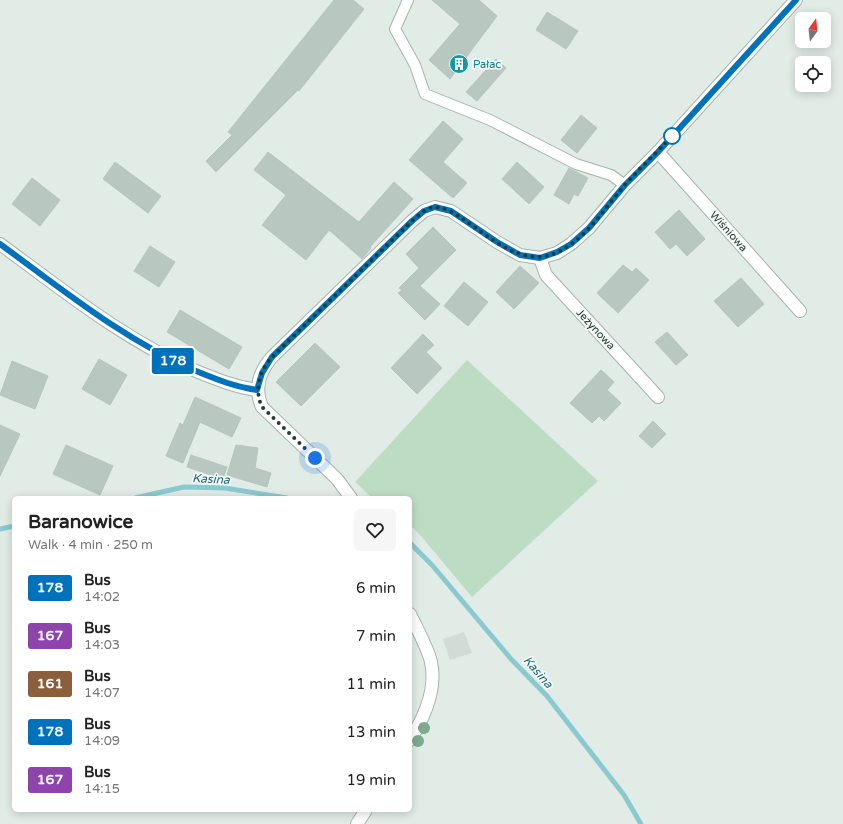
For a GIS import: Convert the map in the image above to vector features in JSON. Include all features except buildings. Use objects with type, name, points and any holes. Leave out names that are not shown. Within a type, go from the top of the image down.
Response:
[{"type":"street","points":[[350,496],[337,479],[262,407],[257,390],[262,373],[272,357],[424,211],[435,207],[451,211],[497,242],[520,255],[540,258],[557,252],[571,244],[589,228],[625,185],[658,152],[796,0]]},
{"type":"street","name":"Wiśniowa","points":[[658,152],[800,311]]},
{"type":"street","points":[[0,244],[118,329],[169,359],[225,383],[241,388],[257,390]]},
{"type":"street","name":"Jeżynowa","points":[[540,258],[546,275],[658,397]]},
{"type":"street","points":[[412,618],[431,661],[432,683],[429,700],[421,722],[412,737]]},
{"type":"street","points":[[357,824],[365,812]]},
{"type":"lane","points":[[408,0],[395,29],[415,65],[425,94],[490,120],[576,164],[612,175],[625,185]]},
{"type":"shaded area","points":[[464,632],[472,653],[450,660],[443,639]]},
{"type":"green space","points":[[467,360],[598,481],[472,597],[412,527],[412,496],[370,496],[355,482]]},
{"type":"waterway","name":"Kasina","points":[[144,496],[184,487],[225,488],[275,496]]},
{"type":"waterway","name":"Kasina","points":[[0,529],[12,526]]},
{"type":"waterway","name":"Kasina","points":[[412,545],[432,565],[511,659],[547,696],[624,795],[641,824]]},
{"type":"bus line","name":"178","points":[[0,244],[81,304],[124,333],[169,359],[225,383],[241,388],[257,390],[258,380],[272,357],[424,211],[435,207],[451,211],[497,242],[520,255],[540,258],[557,252],[571,244],[589,228],[625,185],[658,152],[796,0]]},
{"type":"place","name":"Pałac","points":[[459,64]]},
{"type":"route","points":[[315,458],[262,407],[258,397],[258,380],[272,357],[412,221],[424,211],[435,207],[451,211],[497,242],[520,255],[540,258],[557,252],[571,244],[589,228],[625,185],[672,136]]}]
